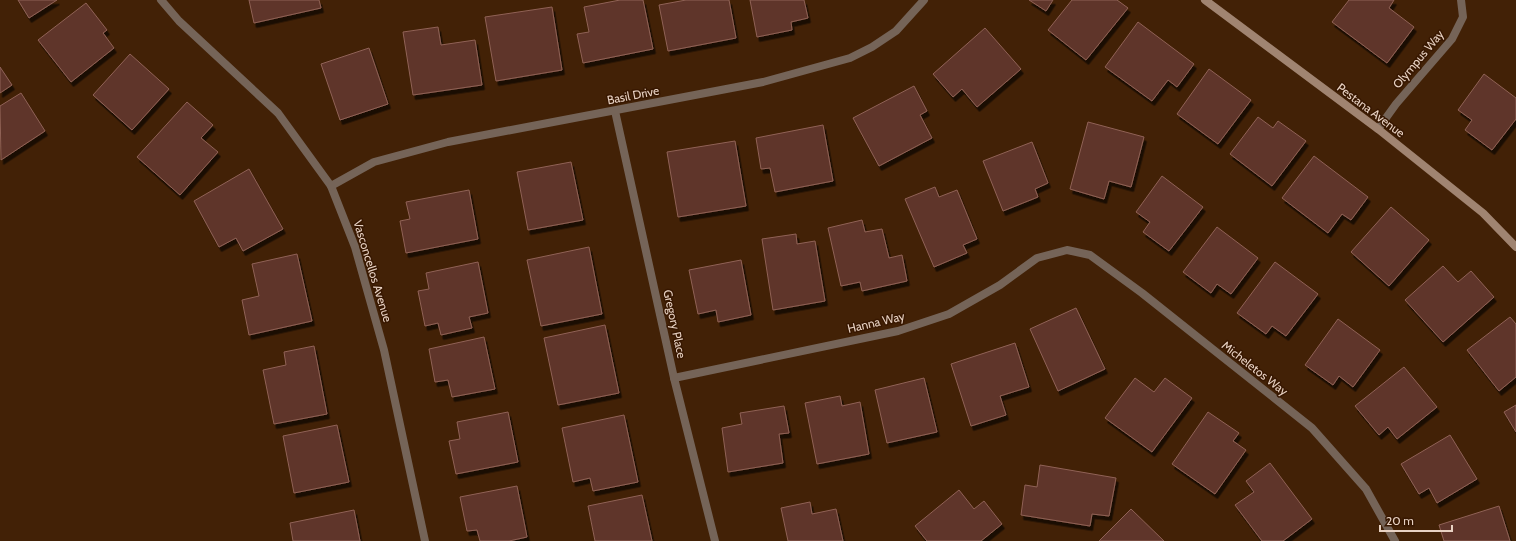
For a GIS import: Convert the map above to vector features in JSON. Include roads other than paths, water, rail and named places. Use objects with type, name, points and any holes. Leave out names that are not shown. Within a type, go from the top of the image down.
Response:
[{"type":"street","name":"Vasconcellos Avenue","points":[[161,0],[179,20],[278,113],[331,186],[355,247],[384,350],[425,541]]},
{"type":"street","name":"Basil Drive","points":[[331,186],[374,162],[448,142],[763,82],[850,58],[872,48],[896,31],[924,0]]},
{"type":"street","name":"Pestana Avenue","points":[[1205,0],[1378,129],[1483,213],[1516,247]]},
{"type":"street","name":"Olympus Way","points":[[1378,129],[1396,104],[1452,39],[1463,17],[1462,0]]},
{"type":"street","name":"Gregory Place","points":[[615,111],[674,378],[715,541]]},
{"type":"street","name":"Hanna Way","points":[[674,378],[898,330],[950,314],[1000,285],[1037,258],[1067,250]]},
{"type":"street","name":"Micheletos Way","points":[[1067,250],[1090,255],[1142,293],[1312,428],[1366,489],[1395,541]]}]
